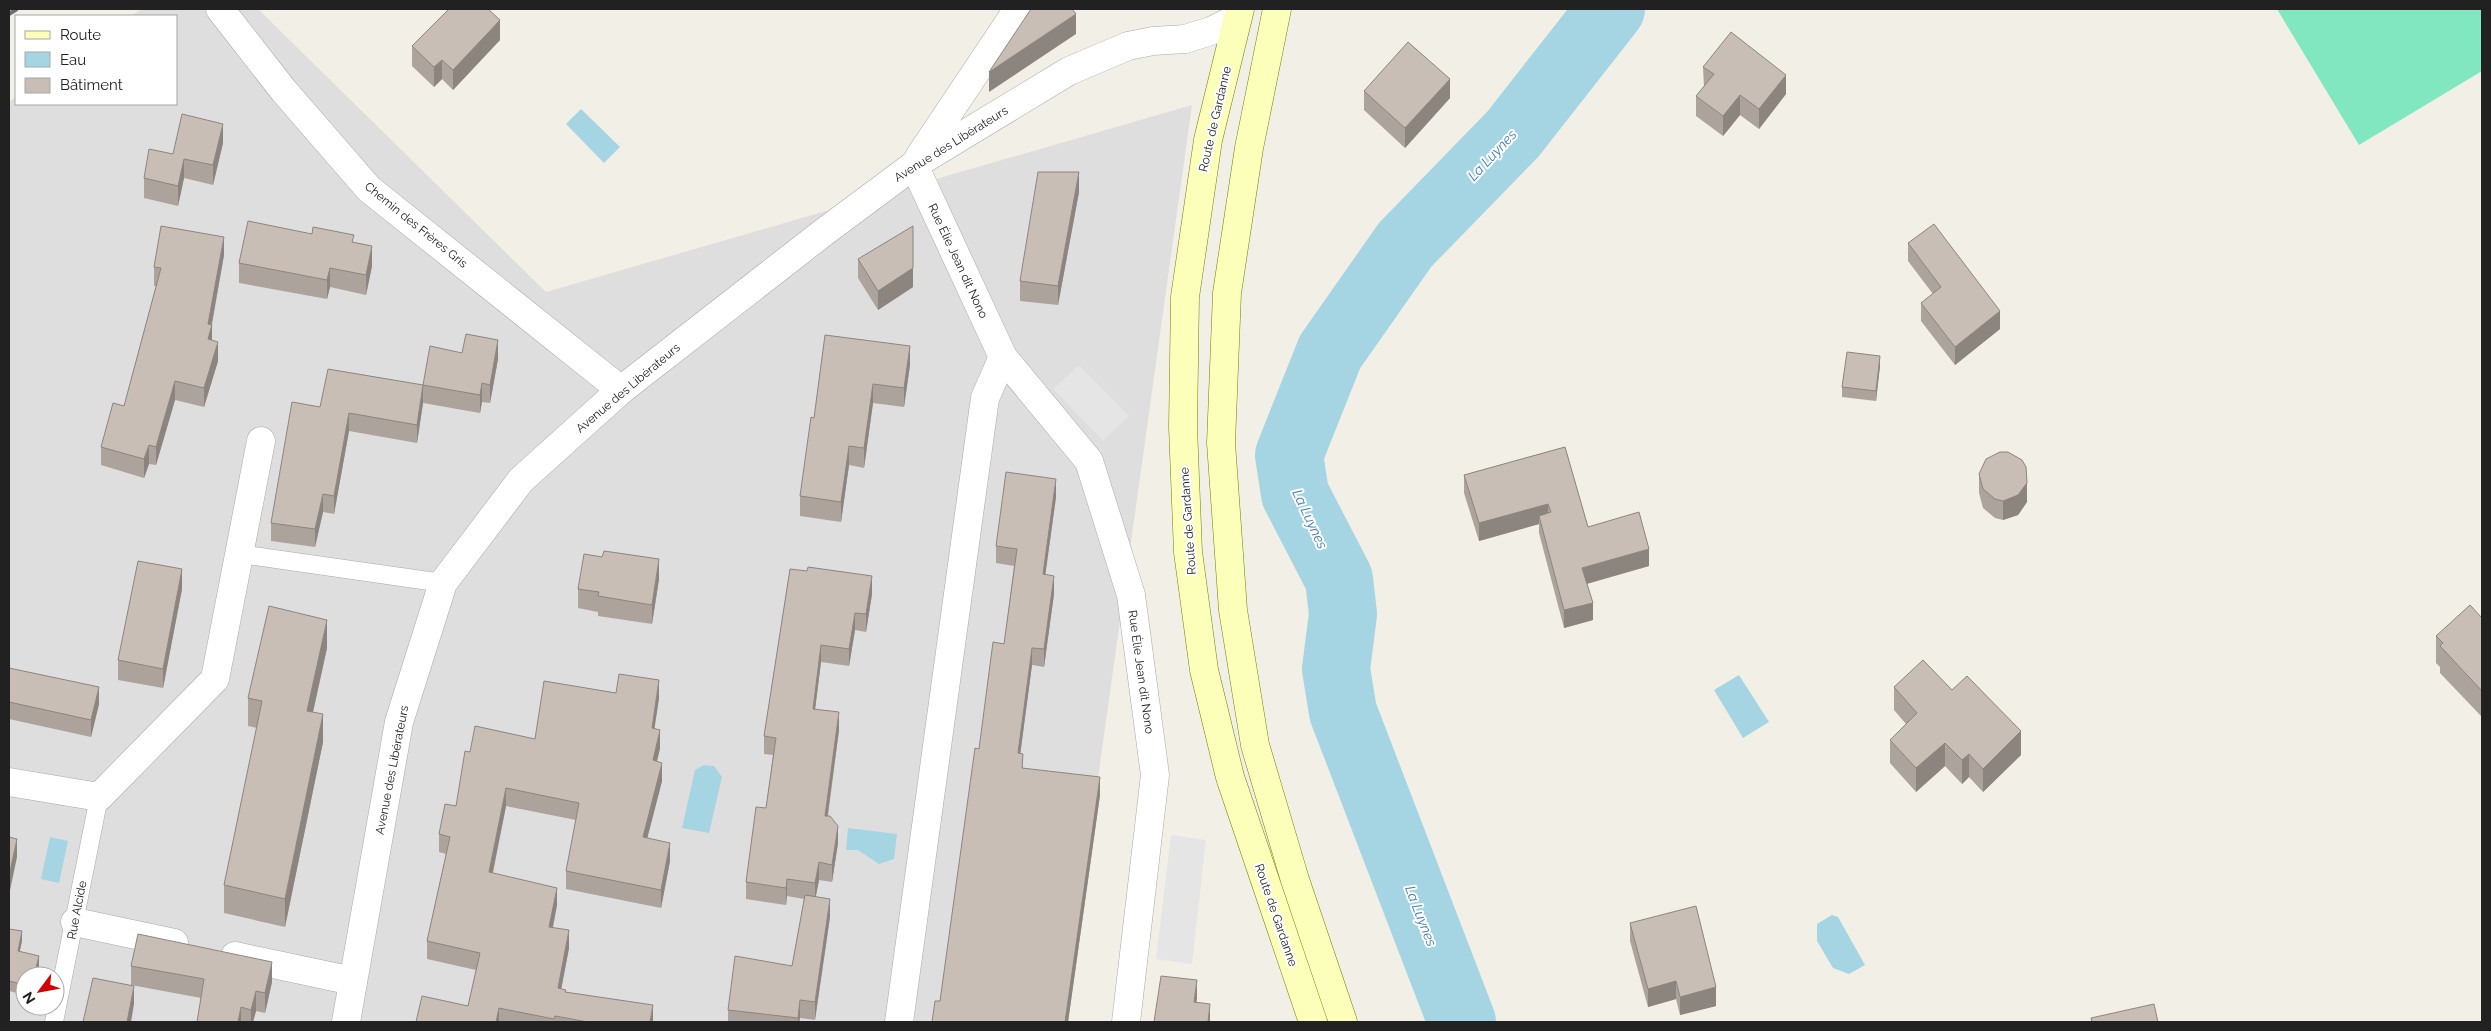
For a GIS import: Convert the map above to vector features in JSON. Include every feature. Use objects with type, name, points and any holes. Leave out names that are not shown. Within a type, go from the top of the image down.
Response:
[{"type":"main road","points":[[1277,9],[1249,148],[1227,293],[1221,443],[1233,610],[1255,745],[1295,880],[1343,1022]]},
{"type":"main road","name":"Route de Gardanne","points":[[1239,13],[1207,150],[1184,297],[1182,427],[1188,552],[1204,670],[1230,777],[1313,1022]]},
{"type":"street","name":"Chemin des Frères Gris","points":[[220,9],[284,91],[369,188],[621,390]]},
{"type":"street","points":[[914,165],[1018,9]]},
{"type":"street","name":"Avenue des Libérateurs","points":[[346,1022],[399,722],[442,583],[521,480],[621,390],[824,232],[914,165],[1069,71],[1128,46],[1153,40],[1185,39],[1211,31],[1239,13]]},
{"type":"street","name":"Rue Élie Jean dit Nono","points":[[914,165],[1003,357],[1089,461],[1131,595],[1155,775],[1126,1022]]},
{"type":"street","points":[[899,1022],[984,398],[1003,357]]},
{"type":"street","points":[[9,782],[99,797],[216,679],[261,441]]},
{"type":"street","points":[[75,922],[353,981]]},
{"type":"lane","points":[[240,554],[442,583]]},
{"type":"lane","name":"Rue Alcide","points":[[54,1022],[99,797]]},
{"type":"shaded area","points":[[142,9],[258,9],[546,292],[1192,105],[1064,1022],[9,1022],[9,102],[15,98],[15,105],[178,105],[178,15],[133,15]]},
{"type":"shaded area","points":[[1079,365],[1129,416],[1103,441],[1053,389]]},
{"type":"shaded area","points":[[1171,835],[1206,840],[1192,964],[1156,959]]},
{"type":"green space","points":[[2277,9],[2482,9],[2482,71],[2359,145]]},
{"type":"water","points":[[581,109],[620,147],[604,163],[566,124]]},
{"type":"water","points":[[1739,675],[1769,722],[1743,738],[1714,690]]},
{"type":"water","points":[[704,765],[714,766],[722,777],[709,833],[682,828],[695,770]]},
{"type":"water","points":[[848,828],[897,834],[894,859],[879,864],[858,850],[846,850]]},
{"type":"water","points":[[50,837],[68,841],[59,883],[41,879]]},
{"type":"water","points":[[1832,915],[1838,917],[1865,965],[1849,974],[1833,968],[1817,941],[1817,924]]},
{"type":"building","points":[[449,9],[488,9],[500,20],[453,70],[442,60],[434,67],[412,46]]},
{"type":"building","points":[[1031,9],[1072,9],[1076,14],[989,72]]},
{"type":"building","points":[[1731,32],[1786,75],[1759,109],[1740,95],[1723,116],[1696,96],[1714,74],[1703,67]]},
{"type":"building","points":[[1408,42],[1450,79],[1405,128],[1364,91]]},
{"type":"building","points":[[182,114],[223,124],[213,165],[184,159],[178,186],[144,178],[149,149],[173,154]]},
{"type":"building","points":[[1038,172],[1079,172],[1058,286],[1020,281]]},
{"type":"building","points":[[248,221],[312,234],[313,227],[354,235],[352,242],[372,246],[366,275],[330,268],[327,280],[239,263]]},
{"type":"building","points":[[1934,224],[2000,311],[1955,347],[1921,303],[1941,287],[1908,243]]},
{"type":"building","points":[[161,226],[224,237],[208,324],[212,325],[208,339],[218,342],[204,388],[175,381],[156,447],[149,445],[144,459],[101,447],[113,403],[124,406],[161,268],[154,267]]},
{"type":"building","points":[[913,226],[913,268],[878,291],[858,259]]},
{"type":"building","points":[[466,334],[498,340],[490,385],[482,383],[480,395],[423,385],[430,346],[462,353]]},
{"type":"building","points":[[825,335],[910,346],[904,388],[873,384],[864,448],[849,446],[841,502],[800,496],[811,417],[814,418]]},
{"type":"building","points":[[1847,352],[1880,356],[1876,391],[1842,387]]},
{"type":"building","points":[[328,369],[423,385],[417,425],[349,413],[334,496],[323,494],[315,529],[271,523],[292,402],[320,407]]},
{"type":"building","points":[[1565,447],[1588,527],[1639,512],[1649,549],[1582,568],[1593,603],[1564,610],[1539,516],[1551,512],[1548,504],[1479,523],[1464,475]]},
{"type":"building","points":[[2000,452],[2008,452],[2022,460],[2026,467],[2027,483],[2018,495],[2003,501],[1995,499],[1983,489],[1979,474],[1986,459]]},
{"type":"building","points":[[1006,472],[1056,479],[1043,574],[1054,576],[1044,649],[1032,648],[1018,753],[1023,754],[1022,768],[1100,777],[1065,1022],[932,1022],[935,1001],[940,1001],[975,748],[979,749],[993,642],[1004,644],[1017,549],[996,546]]},
{"type":"building","points":[[604,551],[659,559],[652,605],[598,596],[599,592],[578,589],[584,554],[602,557]]},
{"type":"building","points":[[138,561],[182,569],[163,669],[118,660]]},
{"type":"building","points":[[808,567],[872,576],[866,614],[855,613],[849,649],[821,645],[813,709],[839,712],[825,816],[830,816],[838,826],[832,865],[819,862],[815,883],[787,879],[786,888],[746,882],[756,807],[766,808],[776,738],[764,736],[790,569],[807,571]]},
{"type":"building","points":[[2470,605],[2482,618],[2482,691],[2440,646],[2443,643],[2436,636]]},
{"type":"building","points":[[269,606],[327,620],[307,711],[323,714],[285,899],[224,885],[262,701],[248,698]]},
{"type":"building","points":[[1923,660],[1952,690],[1967,676],[2021,731],[1983,769],[1969,754],[1962,760],[1945,743],[1916,768],[1890,740],[1917,713],[1894,687]]},
{"type":"building","points":[[9,668],[99,687],[91,720],[9,702]]},
{"type":"building","points":[[619,674],[659,680],[652,728],[660,730],[653,760],[662,763],[643,837],[670,843],[661,890],[566,871],[579,803],[506,788],[489,872],[557,888],[549,927],[569,930],[558,988],[566,990],[565,992],[653,1005],[650,1022],[588,1022],[555,1016],[554,1019],[499,1008],[496,1022],[416,1022],[422,996],[468,1006],[480,953],[427,941],[450,837],[439,834],[445,804],[456,806],[465,751],[470,752],[475,726],[535,739],[544,681],[616,693]]},
{"type":"building","points":[[9,837],[17,839],[9,876]]},
{"type":"building","points":[[805,895],[830,899],[815,1002],[800,1000],[798,1018],[728,1010],[735,956],[792,966]]},
{"type":"building","points":[[1696,906],[1716,987],[1680,997],[1676,981],[1648,989],[1630,923]]},
{"type":"building","points":[[9,929],[22,931],[18,951],[39,956],[36,966],[15,966],[15,982],[9,981]]},
{"type":"building","points":[[138,934],[272,962],[265,993],[256,991],[251,1010],[241,1007],[238,1022],[197,1022],[204,979],[131,966]]},
{"type":"building","points":[[1161,976],[1197,980],[1194,1002],[1210,1004],[1208,1022],[1154,1022]]},
{"type":"building","points":[[93,978],[134,986],[127,1022],[83,1022]]},
{"type":"building","points":[[2154,1004],[2158,1022],[2092,1022],[2091,1018]]},
{"type":"waterway","name":"La Luynes","points":[[1462,1022],[1343,712],[1336,669],[1343,614],[1339,579],[1295,494],[1289,455],[1330,352],[1405,245],[1513,134],[1611,9]]},
{"type":"railway","points":[[9,14],[17,9]]}]
